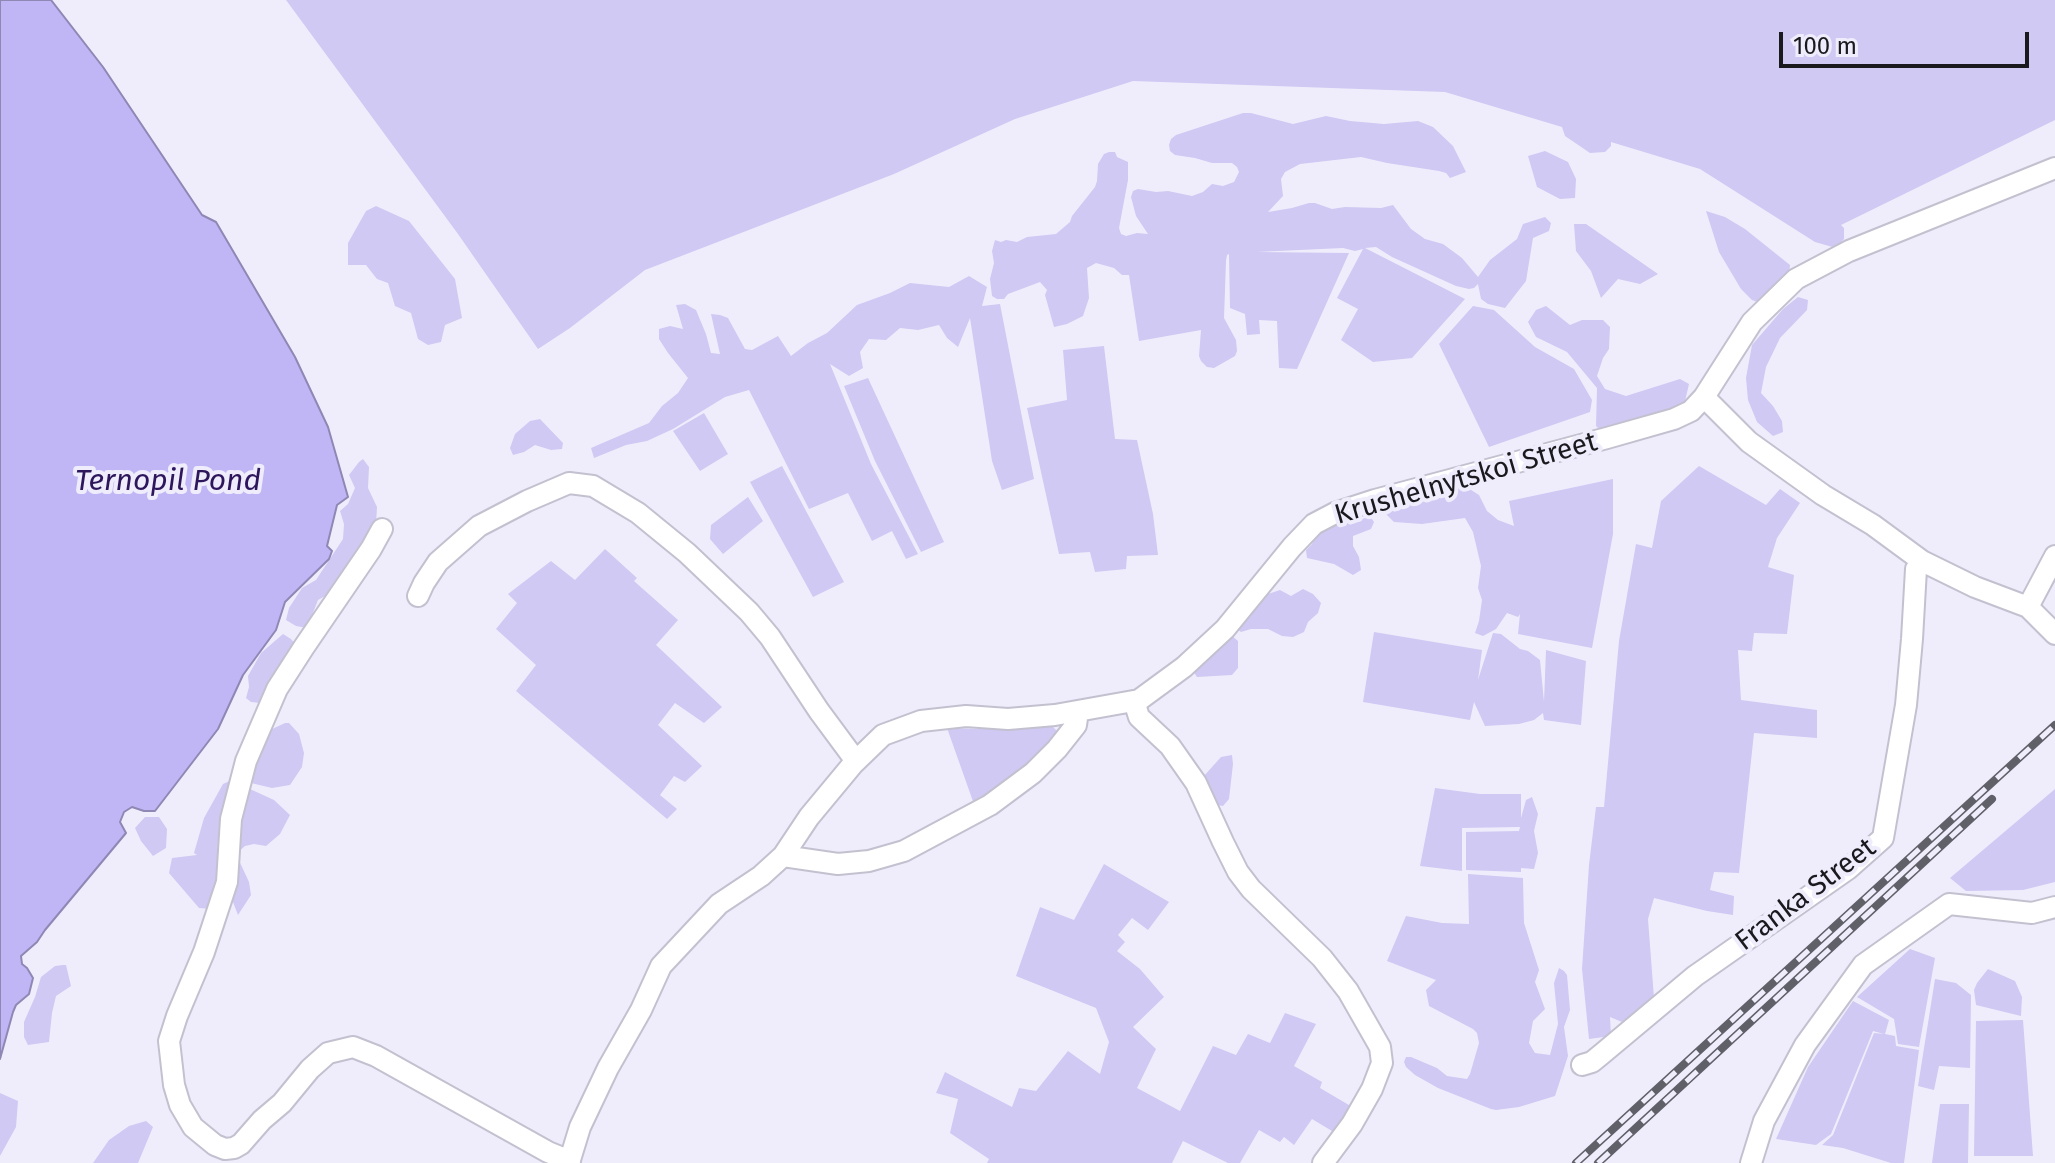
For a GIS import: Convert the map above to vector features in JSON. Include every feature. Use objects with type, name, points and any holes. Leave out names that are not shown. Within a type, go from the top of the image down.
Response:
[{"type":"street","points":[[2055,168],[1849,251],[1796,279],[1752,322],[1704,397],[1749,442],[1823,495],[1873,525],[1922,561],[1975,587],[2028,607],[2055,634]]},
{"type":"street","name":"Krushelnytskoi Street","points":[[569,1162],[580,1127],[661,966],[719,904],[761,876],[783,856],[809,817],[856,761],[883,735],[921,721],[966,716],[1008,719],[1055,715],[1139,700],[1184,667],[1225,629],[1282,558],[1314,524],[1335,513],[1375,500],[1674,419],[1691,411],[1704,397]]},
{"type":"street","points":[[418,596],[438,562],[479,526],[569,483],[593,486],[638,513],[687,553],[749,612],[770,637],[856,761]]},
{"type":"street","points":[[382,529],[277,689],[246,761],[231,819],[227,882],[169,1041],[174,1085],[180,1105],[193,1127],[215,1145],[234,1148],[282,1103],[310,1069],[328,1053],[353,1047],[376,1056],[569,1162]]},
{"type":"street","points":[[2028,607],[2055,556]]},
{"type":"street","name":"Franka Street","points":[[1582,1065],[1592,1062],[1695,976],[1848,869],[1883,838],[1906,705],[1916,569],[1922,561]]},
{"type":"street","points":[[1134,701],[1139,717],[1170,746],[1196,783],[1238,872],[1251,889],[1322,958],[1348,991],[1380,1047],[1382,1063],[1372,1089],[1352,1124],[1323,1163]]},
{"type":"street","points":[[783,856],[838,864],[869,861],[904,851],[990,805],[1033,773],[1076,725],[1078,711]]},
{"type":"street","points":[[1751,1160],[1764,1121],[1805,1045],[1863,965],[1949,904],[2032,913],[2055,907]]},
{"type":"shaded area","points":[[286,0],[2055,0],[2055,120],[1841,225],[1844,239],[1836,248],[1815,242],[1700,169],[1611,142],[1605,152],[1590,153],[1565,136],[1562,127],[1445,92],[1133,81],[1015,119],[894,174],[645,270],[538,349],[458,234]]},
{"type":"shaded area","points":[[1243,113],[1293,124],[1326,116],[1384,124],[1418,121],[1433,127],[1453,146],[1466,172],[1450,178],[1439,171],[1361,157],[1300,164],[1285,172],[1281,179],[1283,196],[1268,212],[1309,203],[1332,209],[1393,205],[1411,229],[1425,239],[1443,244],[1462,258],[1478,277],[1490,260],[1517,239],[1523,224],[1545,217],[1551,223],[1549,231],[1533,238],[1526,281],[1505,308],[1481,299],[1478,284],[1469,289],[1456,286],[1376,247],[1365,248],[1465,299],[1412,358],[1373,362],[1341,340],[1358,309],[1337,298],[1363,249],[1256,252],[1349,253],[1297,369],[1279,368],[1277,321],[1259,320],[1260,334],[1247,335],[1245,314],[1230,308],[1229,254],[1226,261],[1224,318],[1236,340],[1237,351],[1235,356],[1214,368],[1207,367],[1199,356],[1201,330],[1139,341],[1129,275],[1122,275],[1114,268],[1096,263],[1087,268],[1089,298],[1083,316],[1054,327],[1045,295],[1047,290],[1040,282],[1008,294],[1004,299],[992,296],[990,279],[995,240],[1017,242],[1027,237],[1056,234],[1070,222],[1095,187],[1098,164],[1104,154],[1115,152],[1117,157],[1128,162],[1128,180],[1119,228],[1121,234],[1126,236],[1148,234],[1136,216],[1131,197],[1133,191],[1168,191],[1192,196],[1212,184],[1223,186],[1234,182],[1239,172],[1232,163],[1212,163],[1175,155],[1169,145],[1176,135]]},
{"type":"shaded area","points":[[1545,151],[1568,162],[1576,179],[1575,198],[1560,199],[1537,187],[1528,156]]},
{"type":"shaded area","points":[[376,206],[409,221],[455,279],[462,318],[445,325],[441,342],[428,345],[418,339],[411,313],[395,306],[388,283],[377,279],[366,265],[348,265],[348,243],[366,211]]},
{"type":"shaded area","points":[[1706,211],[1725,217],[1745,229],[1790,265],[1789,276],[1762,304],[1752,300],[1741,289],[1719,252]]},
{"type":"shaded area","points":[[1574,224],[1586,224],[1658,274],[1640,284],[1618,279],[1601,298],[1591,271],[1576,251]]},
{"type":"shaded area","points":[[969,276],[987,287],[982,306],[1000,304],[1034,479],[1002,490],[992,461],[970,318],[958,347],[947,338],[939,325],[918,330],[900,328],[886,340],[869,339],[860,352],[863,368],[849,376],[830,364],[871,464],[918,554],[906,559],[892,531],[872,541],[848,493],[809,509],[749,390],[725,397],[647,441],[626,445],[594,458],[591,448],[649,423],[688,378],[659,339],[659,329],[670,326],[683,329],[676,305],[685,304],[696,310],[711,353],[720,354],[711,314],[728,318],[745,349],[752,350],[778,336],[791,356],[827,333],[857,305],[910,283],[949,287]]},
{"type":"shaded area","points":[[1798,297],[1808,300],[1807,310],[1780,338],[1766,367],[1761,393],[1782,421],[1783,432],[1773,436],[1757,422],[1748,400],[1746,378],[1752,345],[1783,309]]},
{"type":"shaded area","points":[[1473,306],[1494,310],[1535,347],[1574,369],[1592,400],[1590,412],[1489,447],[1439,344]]},
{"type":"shaded area","points":[[1546,306],[1570,325],[1582,320],[1603,320],[1610,327],[1609,349],[1597,376],[1605,389],[1626,396],[1680,379],[1689,384],[1685,401],[1671,414],[1600,430],[1596,426],[1597,388],[1567,352],[1536,337],[1528,322],[1536,310]]},
{"type":"shaded area","points":[[1104,346],[1115,439],[1137,440],[1153,514],[1158,555],[1127,556],[1126,569],[1095,572],[1090,552],[1059,554],[1027,408],[1067,400],[1063,350]]},
{"type":"shaded area","points":[[868,378],[944,542],[921,552],[875,461],[844,386]]},
{"type":"shaded area","points":[[704,413],[728,454],[700,471],[673,431]]},
{"type":"shaded area","points":[[540,419],[563,443],[562,449],[551,450],[535,445],[513,455],[510,448],[515,434],[530,421]]},
{"type":"shaded area","points":[[363,459],[369,467],[368,488],[377,507],[376,524],[339,588],[318,600],[307,628],[296,626],[286,620],[289,608],[302,588],[316,580],[343,539],[344,524],[340,511],[348,504],[355,488],[349,475]]},
{"type":"shaded area","points":[[782,466],[844,582],[813,597],[750,482]]},
{"type":"shaded area","points":[[1699,466],[1766,505],[1780,489],[1800,503],[1777,538],[1768,567],[1794,575],[1787,634],[1754,633],[1752,651],[1738,650],[1741,700],[1817,710],[1817,738],[1754,733],[1739,873],[1714,872],[1710,890],[1734,896],[1733,915],[1654,898],[1648,919],[1654,998],[1622,1022],[1610,1017],[1611,1036],[1589,1039],[1582,969],[1589,865],[1596,807],[1604,807],[1619,641],[1636,544],[1652,548],[1661,501]]},
{"type":"shaded area","points":[[1613,479],[1613,534],[1592,648],[1518,634],[1520,614],[1518,617],[1507,613],[1496,629],[1483,636],[1475,633],[1482,600],[1478,588],[1481,566],[1473,532],[1465,518],[1422,524],[1394,522],[1385,513],[1388,501],[1403,498],[1419,501],[1468,488],[1479,495],[1487,511],[1498,520],[1514,526],[1509,501]]},
{"type":"shaded area","points":[[748,497],[763,521],[723,554],[710,539],[711,525]]},
{"type":"shaded area","points":[[1370,516],[1374,522],[1371,529],[1353,536],[1361,570],[1353,575],[1334,564],[1307,558],[1306,550],[1316,532],[1342,520],[1357,521]]},
{"type":"shaded area","points":[[605,549],[637,578],[634,581],[678,620],[656,645],[722,707],[704,723],[675,703],[658,725],[702,766],[685,782],[674,776],[660,795],[677,809],[667,819],[516,691],[536,665],[496,629],[517,603],[508,594],[551,561],[575,580]]},
{"type":"shaded area","points":[[1303,589],[1321,603],[1318,613],[1308,622],[1304,632],[1293,637],[1282,636],[1268,629],[1241,632],[1236,628],[1261,594],[1280,590],[1291,596]]},
{"type":"shaded area","points":[[1374,632],[1482,650],[1478,680],[1493,633],[1501,634],[1540,660],[1544,702],[1546,650],[1586,661],[1581,725],[1544,720],[1543,713],[1534,720],[1519,724],[1485,726],[1474,702],[1470,720],[1363,702]]},
{"type":"shaded area","points":[[283,634],[296,645],[289,651],[275,688],[260,703],[251,702],[246,698],[248,676],[261,653]]},
{"type":"shaded area","points":[[1231,635],[1238,641],[1238,668],[1232,675],[1197,677],[1193,671]]},
{"type":"shaded area","points":[[289,723],[299,734],[304,753],[302,767],[290,785],[272,788],[251,783],[250,772],[268,731]]},
{"type":"shaded area","points":[[1047,725],[1057,731],[1057,743],[975,807],[947,728]]},
{"type":"shaded area","points":[[1232,755],[1229,799],[1223,806],[1211,804],[1203,777],[1221,757]]},
{"type":"shaded area","points":[[234,779],[274,800],[290,815],[280,834],[266,846],[245,846],[236,854],[249,882],[251,895],[238,915],[228,889],[212,909],[199,908],[169,873],[172,858],[197,855],[194,853],[204,818],[223,784]]},
{"type":"shaded area","points":[[1435,788],[1480,794],[1521,794],[1521,818],[1526,800],[1532,797],[1538,814],[1534,831],[1538,853],[1534,869],[1521,868],[1521,872],[1466,870],[1466,832],[1519,831],[1520,827],[1462,828],[1462,871],[1420,866]]},
{"type":"shaded area","points":[[2055,789],[2055,882],[2023,890],[1966,891],[1950,878]]},
{"type":"shaded area","points":[[145,817],[159,817],[167,829],[166,848],[153,856],[135,828]]},
{"type":"shaded area","points":[[1104,864],[1169,902],[1148,930],[1132,918],[1118,935],[1125,942],[1117,951],[1140,969],[1164,997],[1133,1027],[1156,1049],[1137,1088],[1180,1111],[1213,1046],[1236,1055],[1248,1034],[1270,1043],[1285,1013],[1316,1024],[1294,1066],[1322,1082],[1320,1088],[1354,1108],[1337,1134],[1312,1119],[1294,1145],[1284,1137],[1280,1142],[1259,1130],[1240,1163],[1228,1163],[1183,1141],[1172,1163],[987,1163],[989,1159],[950,1133],[958,1099],[936,1093],[945,1072],[1012,1107],[1019,1088],[1036,1091],[1068,1051],[1100,1074],[1109,1042],[1096,1008],[1016,976],[1040,907],[1074,920]]},
{"type":"shaded area","points":[[1468,874],[1523,878],[1524,923],[1539,970],[1535,982],[1545,1009],[1533,1021],[1529,1043],[1535,1053],[1550,1055],[1558,1024],[1554,983],[1559,968],[1567,975],[1570,1010],[1564,1027],[1568,1056],[1555,1096],[1519,1107],[1491,1109],[1438,1088],[1415,1075],[1404,1062],[1406,1057],[1411,1057],[1437,1068],[1447,1076],[1467,1079],[1470,1074],[1479,1043],[1477,1033],[1429,1006],[1426,990],[1436,980],[1387,961],[1406,916],[1442,923],[1469,924]]},
{"type":"shaded area","points":[[1910,949],[1935,958],[1919,1047],[1898,1044],[1894,1019],[1857,997]]},
{"type":"shaded area","points":[[66,965],[71,986],[56,996],[49,1042],[28,1045],[24,1037],[24,1022],[41,977],[55,966]]},
{"type":"shaded area","points":[[1988,969],[2015,981],[2022,997],[2021,1016],[1976,1005],[1974,990]]},
{"type":"shaded area","points":[[1935,979],[1956,983],[1971,995],[1970,1068],[1939,1066],[1934,1090],[1918,1086]]},
{"type":"shaded area","points":[[1853,1001],[1889,1020],[1885,1034],[1895,1036],[1896,1046],[1919,1050],[1904,1163],[1891,1163],[1822,1145],[1833,1135],[1874,1033],[1884,1034],[1873,1031],[1831,1134],[1816,1145],[1776,1139],[1808,1067]]},
{"type":"shaded area","points":[[2023,1020],[2033,1156],[1974,1156],[1976,1021]]},
{"type":"shaded area","points":[[0,1093],[18,1101],[16,1127],[0,1156]]},
{"type":"shaded area","points":[[1940,1104],[1969,1104],[1968,1163],[1932,1163]]},
{"type":"shaded area","points":[[146,1121],[153,1127],[138,1163],[93,1163],[109,1140],[129,1126]]},
{"type":"water","name":"Ternopil Pond","points":[[0,0],[51,0],[103,67],[202,215],[216,222],[295,357],[328,427],[348,497],[337,505],[327,546],[332,551],[329,559],[285,602],[276,630],[243,675],[218,729],[155,811],[132,807],[124,812],[120,822],[126,833],[37,942],[21,956],[22,964],[33,978],[29,994],[16,1005],[13,1012],[0,1059]]},
{"type":"railway","points":[[1576,1163],[2055,725]]},
{"type":"railway","points":[[1598,1163],[1992,799]]}]
